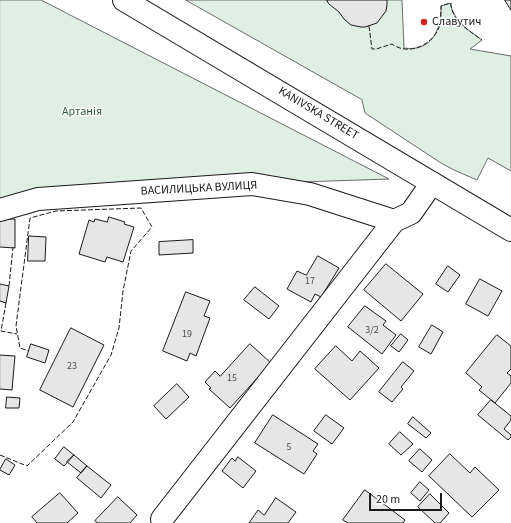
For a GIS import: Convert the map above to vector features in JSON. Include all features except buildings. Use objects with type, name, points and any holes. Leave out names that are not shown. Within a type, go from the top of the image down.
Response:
[{"type":"street","name":"KANIVSKA STREET","points":[[124,0],[511,230]]},
{"type":"street","points":[[162,519],[394,221],[411,213],[432,183]]},
{"type":"street","name":"ВАСИЛИЦЬКА ВУЛИЦЯ","points":[[0,210],[38,199],[252,184],[310,194],[394,221]]},
{"type":"green space","name":"Артанія","points":[[0,0],[41,0],[389,179],[183,186],[0,200]]},
{"type":"green space","points":[[186,0],[402,0],[404,48],[414,48],[428,43],[437,31],[441,15],[441,6],[450,3],[458,20],[482,40],[470,49],[511,56],[511,171],[488,158],[477,180],[454,170],[365,113],[362,100]]},
{"type":"fence","points":[[369,26],[372,49],[392,44],[406,49],[413,49],[430,41],[438,31],[440,25],[441,6],[451,3],[454,15],[462,25],[482,40]]},
{"type":"fence","points":[[0,455],[27,466],[73,422],[111,355],[119,328],[123,291],[131,251],[152,227],[141,208],[56,211],[30,218],[16,326],[20,348],[29,351]]},
{"type":"fence","points":[[9,286],[13,247]]},
{"type":"fence","points":[[6,303],[1,331],[17,334]]},
{"type":"place","name":"Славутич","points":[[424,22]]}]
